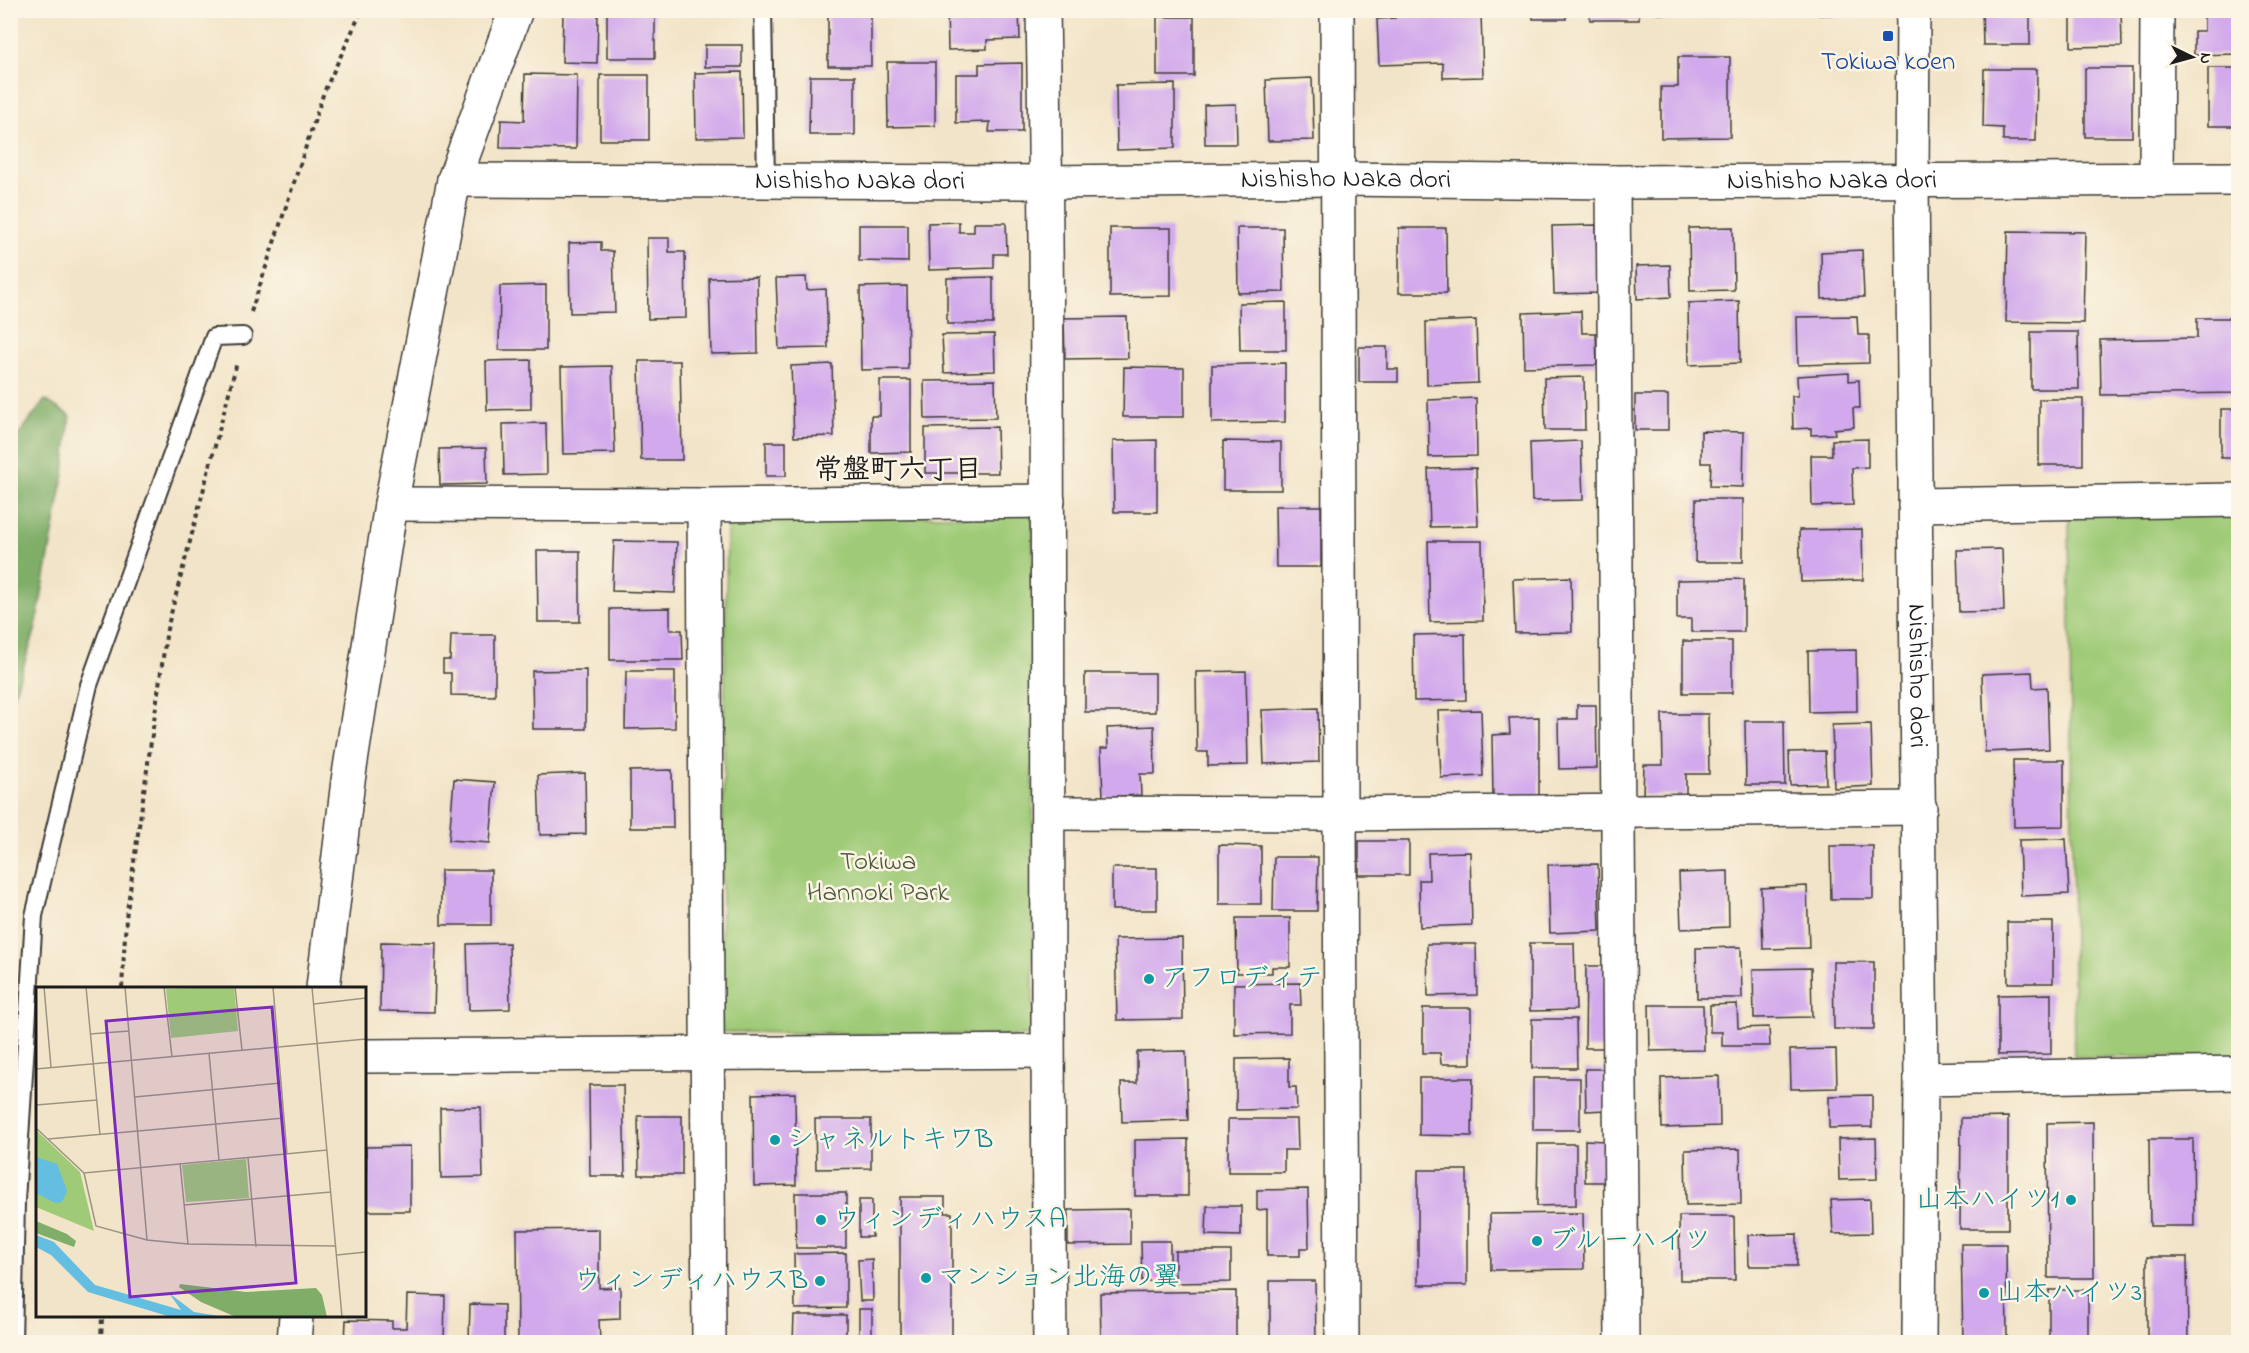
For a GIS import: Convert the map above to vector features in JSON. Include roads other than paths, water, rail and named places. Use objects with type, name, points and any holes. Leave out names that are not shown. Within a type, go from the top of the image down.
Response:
[{"type":"street","points":[[323,987],[348,781],[391,504],[454,180],[516,10]]},
{"type":"street","points":[[1043,10],[1048,501],[1047,1051],[1050,1342]]},
{"type":"street","points":[[1337,10],[1342,1342]]},
{"type":"street","name":"Nishisho dori","points":[[1913,10],[1912,179],[1922,1079],[1919,1342]]},
{"type":"street","points":[[2156,180],[2157,10]]},
{"type":"street","name":"Nishisho Naka dori","points":[[454,180],[1046,182],[1338,179],[1613,182],[2238,179]]},
{"type":"street","points":[[1613,182],[1622,1342]]},
{"type":"street","points":[[1915,506],[2238,500]]},
{"type":"street","points":[[391,504],[704,505],[1048,501]]},
{"type":"street","points":[[704,505],[709,1342]]},
{"type":"street","points":[[1049,813],[1341,814],[1920,808]]},
{"type":"street","points":[[366,1056],[1047,1051]]},
{"type":"street","points":[[1922,1079],[2238,1073]]},
{"type":"street","points":[[294,1342],[296,1317]]},
{"type":"lane","points":[[763,10],[766,182]]},
{"type":"lane","points":[[13,1342],[16,1202],[34,916],[89,686],[214,337],[243,336]]},
{"type":"place","name":"Tokiwa koen","points":[[1888,36]]},
{"type":"place","name":"アフロディテ","points":[[1149,979]]},
{"type":"place","name":"シャネルトキワB","points":[[775,1140]]},
{"type":"place","name":"山本ハイツ1","points":[[2071,1200]]},
{"type":"place","name":"ウィンディハウスA","points":[[821,1220]]},
{"type":"place","name":"ブルーハイツ","points":[[1537,1241]]},
{"type":"place","name":"マンション北海の翼","points":[[926,1278]]},
{"type":"place","name":"ウィンディハウスB","points":[[820,1281]]},
{"type":"place","name":"山本ハイツ3","points":[[1984,1293]]},
{"type":"district","name":"常盤町六丁目","points":[[898,471]]},
{"type":"park label","name":"Tokiwa Hannoki Park","points":[[878,878]]}]
